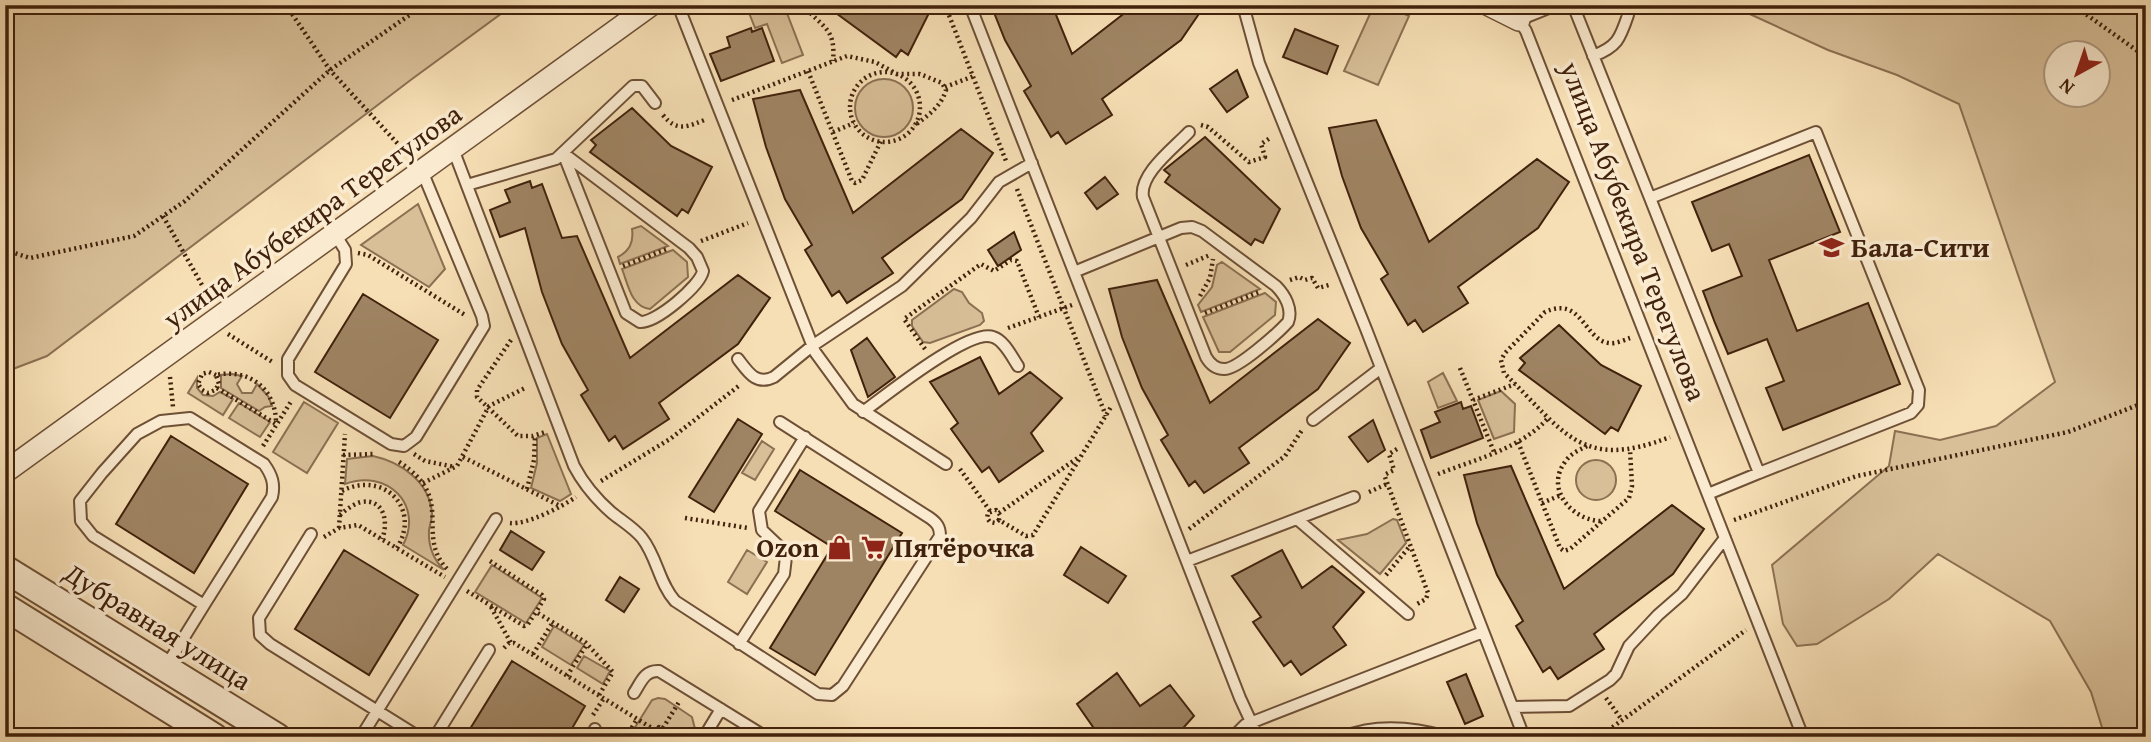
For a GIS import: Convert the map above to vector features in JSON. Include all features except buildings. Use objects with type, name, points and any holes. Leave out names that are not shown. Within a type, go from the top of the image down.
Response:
[{"type":"street","name":"улица Абубекира Терегулова","points":[[5,472],[651,5]]},
{"type":"street","points":[[1489,5],[1519,20]]},
{"type":"street","name":"Дубравная улица","points":[[5,569],[277,737]]},
{"type":"street","points":[[5,607],[201,733]]},
{"type":"street","points":[[100,666],[118,639]]},
{"type":"lane","points":[[678,5],[812,346],[852,404],[947,464]]},
{"type":"lane","points":[[970,5],[1258,737]]},
{"type":"lane","points":[[1243,5],[1259,63],[1524,737]]},
{"type":"lane","points":[[1519,20],[1556,5]]},
{"type":"lane","points":[[1573,5],[1759,473]]},
{"type":"lane","points":[[1593,56],[1611,49],[1617,42],[1628,15],[1624,5]]},
{"type":"lane","name":"улица Абубекира Терегулова","points":[[1519,20],[1531,43],[1803,737]]},
{"type":"lane","points":[[467,185],[553,160],[633,86],[642,86],[655,103]]},
{"type":"lane","points":[[1074,272],[1159,237],[1181,228],[1192,227],[1202,231],[1276,286],[1286,299],[1290,311],[1290,319],[1286,325],[1234,367],[1224,369],[1210,364],[1189,314],[1172,270],[1159,237],[1143,197],[1143,184],[1149,173],[1189,132]]},
{"type":"lane","points":[[1650,198],[1816,132],[1920,395],[1914,411],[1708,494]]},
{"type":"lane","points":[[453,149],[574,466],[588,489],[642,538],[675,601],[817,694],[825,696],[837,693],[940,536],[938,526],[930,517],[780,422]]},
{"type":"lane","points":[[563,153],[684,245],[700,263],[703,271],[701,278],[650,321],[635,321],[626,313],[563,153]]},
{"type":"lane","points":[[738,359],[751,376],[762,381],[768,380],[812,346],[902,286],[971,218],[999,182],[1032,163]]},
{"type":"lane","points":[[334,234],[346,256],[344,269],[288,359],[287,371],[290,379],[300,387],[391,444],[404,446],[416,437],[484,326],[422,171]]},
{"type":"lane","points":[[863,412],[952,348],[988,336],[998,340],[1018,366]]},
{"type":"lane","points":[[1313,420],[1381,368]]},
{"type":"lane","points":[[165,668],[271,497],[273,480],[270,471],[255,459],[190,418],[174,418],[153,425],[137,435],[92,484],[80,501],[79,513],[86,529],[93,536],[204,605]]},
{"type":"lane","points":[[739,644],[784,574],[786,565],[782,549],[762,530],[760,511],[805,437]]},
{"type":"lane","points":[[1187,561],[1354,497]]},
{"type":"lane","points":[[361,737],[496,519]]},
{"type":"lane","points":[[1297,519],[1405,612]]},
{"type":"lane","points":[[311,534],[259,618],[260,635],[270,644],[419,737]]},
{"type":"lane","points":[[1513,707],[1569,706],[1613,677],[1629,646],[1661,611],[1682,594],[1725,538]]},
{"type":"lane","points":[[1233,737],[1241,728],[1252,723],[1483,632]]},
{"type":"lane","points":[[435,737],[489,650]]},
{"type":"lane","points":[[635,692],[645,674],[656,670],[766,737]]},
{"type":"lane","points":[[704,737],[721,709]]},
{"type":"lane","points":[[1343,737],[1389,727],[1448,737]]},
{"type":"path","points":[[286,5],[330,70],[422,171]]},
{"type":"path","points":[[803,5],[831,34],[835,46],[833,61]]},
{"type":"path","points":[[945,5],[1106,416]]},
{"type":"path","points":[[2073,5],[2146,57]]},
{"type":"path","points":[[5,250],[30,258],[134,236],[185,201],[330,70],[421,6]]},
{"type":"path","points":[[717,106],[833,61],[855,56],[875,62],[908,80],[916,90],[919,102],[919,115],[914,126]]},
{"type":"path","points":[[808,71],[852,181],[855,183],[862,180],[881,141]]},
{"type":"path","points":[[885,72],[926,76],[939,81],[945,87],[945,94],[937,107],[905,135],[894,141],[881,141],[861,132],[850,112],[850,100],[855,89],[863,79],[873,74],[885,72]]},
{"type":"path","points":[[945,87],[964,80]]},
{"type":"path","points":[[655,103],[674,127],[684,128],[706,119]]},
{"type":"path","points":[[832,132],[854,123]]},
{"type":"path","points":[[1189,132],[1195,126],[1205,125],[1251,162],[1265,157],[1261,144],[1270,138]]},
{"type":"path","points":[[163,216],[215,320],[287,371]]},
{"type":"path","points":[[609,272],[748,223]]},
{"type":"path","points":[[1172,270],[1227,249]]},
{"type":"path","points":[[346,256],[357,253],[368,255],[484,326]]},
{"type":"path","points":[[1189,314],[1206,286],[1213,254]]},
{"type":"path","points":[[934,361],[904,320],[979,264],[985,264],[989,270],[994,271],[1011,260],[1017,261],[1039,317]]},
{"type":"path","points":[[1189,314],[1299,277],[1313,279],[1318,288],[1329,285]]},
{"type":"path","points":[[1620,341],[1611,344],[1605,342],[1573,312],[1565,308],[1551,309],[1505,353],[1502,365],[1504,373],[1549,417],[1570,437],[1587,446],[1600,450],[1630,450],[1660,441]]},
{"type":"path","points":[[988,336],[1057,310]]},
{"type":"path","points":[[521,326],[476,392],[477,397],[518,436],[535,436],[559,427]]},
{"type":"path","points":[[168,354],[174,418]]},
{"type":"path","points":[[1460,368],[1494,452]]},
{"type":"path","points":[[218,388],[208,393],[202,390],[198,384],[200,377],[206,372],[216,375],[240,374],[256,380],[271,399],[276,424]]},
{"type":"path","points":[[216,375],[218,388]]},
{"type":"path","points":[[507,533],[513,524],[561,506],[670,439],[751,376]]},
{"type":"path","points":[[423,483],[456,467],[487,409],[515,391],[542,382]]},
{"type":"path","points":[[1473,400],[1515,383]]},
{"type":"path","points":[[255,459],[300,387]]},
{"type":"path","points":[[218,388],[276,424]]},
{"type":"path","points":[[999,520],[1026,536],[1033,535],[1121,392]]},
{"type":"path","points":[[1720,525],[1857,475],[2068,432],[2146,402]]},
{"type":"path","points":[[339,528],[346,416]]},
{"type":"path","points":[[1424,480],[1518,442],[1532,434],[1549,417]]},
{"type":"path","points":[[1178,537],[1285,456],[1300,432],[1313,420]]},
{"type":"path","points":[[527,489],[534,460],[535,436]]},
{"type":"path","points":[[1518,442],[1560,548],[1564,551],[1626,503],[1631,492],[1630,450]]},
{"type":"path","points":[[404,446],[422,460],[456,467]]},
{"type":"path","points":[[1587,446],[1569,456],[1561,468],[1561,495],[1572,511],[1580,517],[1604,521]]},
{"type":"path","points":[[344,455],[376,454]]},
{"type":"path","points":[[999,513],[1083,455]]},
{"type":"path","points":[[1389,455],[1394,470],[1385,477],[1428,597],[1405,612]]},
{"type":"path","points":[[463,457],[561,506]]},
{"type":"path","points":[[389,458],[410,470],[423,483],[434,512],[435,551],[457,581]]},
{"type":"path","points":[[947,464],[959,468],[990,511]]},
{"type":"path","points":[[342,492],[359,485],[371,484],[396,498],[405,521],[397,548]]},
{"type":"path","points":[[1542,503],[1561,495]]},
{"type":"path","points":[[340,514],[360,502],[372,503],[382,510],[387,522],[382,539]]},
{"type":"path","points":[[990,511],[996,510],[999,513]]},
{"type":"path","points":[[990,511],[988,520],[993,523],[999,520]]},
{"type":"path","points":[[999,513],[999,520]]},
{"type":"path","points":[[685,518],[762,530]]},
{"type":"path","points":[[496,519],[513,524]]},
{"type":"path","points":[[311,534],[323,537],[339,528],[358,525],[457,581],[524,626],[536,612],[543,596],[489,562],[495,552]]},
{"type":"path","points":[[1376,587],[1410,546]]},
{"type":"path","points":[[490,605],[511,643],[655,730],[663,728],[687,688]]},
{"type":"path","points":[[536,612],[587,644],[613,672],[599,695]]},
{"type":"path","points":[[533,654],[553,622]]},
{"type":"path","points":[[1599,737],[1758,622]]},
{"type":"path","points":[[489,650],[500,652],[511,643]]},
{"type":"path","points":[[567,676],[587,644]]},
{"type":"path","points":[[1599,687],[1622,720]]},
{"type":"path","points":[[626,737],[637,719]]},
{"type":"path","points":[[663,728],[665,737]]},
{"type":"path","points":[[655,730],[656,737]]},
{"type":"shaded area","points":[[5,5],[513,5],[47,356],[5,372]]},
{"type":"shaded area","points":[[746,5],[769,5],[772,13],[785,8],[803,55],[782,63],[767,24],[755,28]]},
{"type":"shaded area","points":[[1374,5],[1384,5],[1409,16],[1378,85],[1344,71]]},
{"type":"shaded area","points":[[1730,5],[2146,5],[2146,737],[2105,737],[2091,692],[2050,621],[1938,554],[1889,599],[1817,644],[1797,646],[1783,624],[1772,565],[1889,466],[1895,431],[1940,440],[1996,426],[2055,382],[1959,104],[1897,75],[1828,50]]},
{"type":"shaded area","points":[[884,79],[900,84],[908,92],[913,108],[908,124],[900,132],[884,137],[868,132],[860,124],[855,108],[860,92],[868,84]]},
{"type":"shaded area","points":[[418,204],[445,269],[429,287],[361,245]]},
{"type":"shaded area","points":[[641,226],[668,246],[620,264],[618,257],[630,246],[632,229]]},
{"type":"shaded area","points":[[673,250],[687,262],[688,277],[650,309],[638,304],[631,294],[622,269]]},
{"type":"shaded area","points":[[1222,262],[1260,289],[1201,312],[1198,305],[1212,287],[1217,265]]},
{"type":"shaded area","points":[[954,289],[962,292],[969,303],[982,313],[984,321],[980,325],[930,343],[923,342],[912,326],[912,320]]},
{"type":"shaded area","points":[[1265,293],[1276,302],[1275,315],[1230,352],[1219,352],[1203,317]]},
{"type":"shaded area","points":[[1443,373],[1457,401],[1438,408],[1428,382]]},
{"type":"shaded area","points":[[221,375],[242,376],[237,384],[242,393],[252,393],[257,384],[268,396],[272,406],[259,411],[221,388]]},
{"type":"shaded area","points":[[197,378],[197,388],[203,395],[213,396],[220,392],[233,399],[223,415],[188,393]]},
{"type":"shaded area","points":[[1501,391],[1515,404],[1514,432],[1494,439],[1478,400]]},
{"type":"shaded area","points":[[304,402],[338,423],[307,473],[273,452]]},
{"type":"shaded area","points":[[239,403],[270,422],[260,437],[229,418]]},
{"type":"shaded area","points":[[547,434],[571,494],[560,501],[531,488],[537,463],[537,438]]},
{"type":"shaded area","points":[[762,441],[774,449],[755,480],[742,473]]},
{"type":"shaded area","points":[[373,456],[394,463],[412,475],[426,492],[432,514],[430,547],[444,570],[403,545],[409,516],[398,494],[375,481],[360,480],[345,484],[347,459]]},
{"type":"shaded area","points":[[1596,460],[1610,466],[1616,480],[1610,494],[1596,500],[1582,494],[1576,480],[1582,466]]},
{"type":"shaded area","points":[[1393,519],[1397,520],[1406,543],[1380,574],[1338,540],[1367,534]]},
{"type":"shaded area","points":[[747,550],[767,562],[747,594],[728,582]]},
{"type":"shaded area","points":[[492,565],[542,598],[526,623],[475,592]]},
{"type":"shaded area","points":[[554,626],[584,645],[571,665],[542,647]]},
{"type":"shaded area","points":[[584,656],[610,671],[603,684],[577,668]]},
{"type":"shaded area","points":[[665,699],[692,717],[695,729],[691,737],[629,737],[652,700]]},
{"type":"place","name":"Бала-Сити","points":[[1831,247]]},
{"type":"place","name":"Ozon","points":[[839,547]]},
{"type":"place","name":"Пятёрочка","points":[[874,547]]}]
